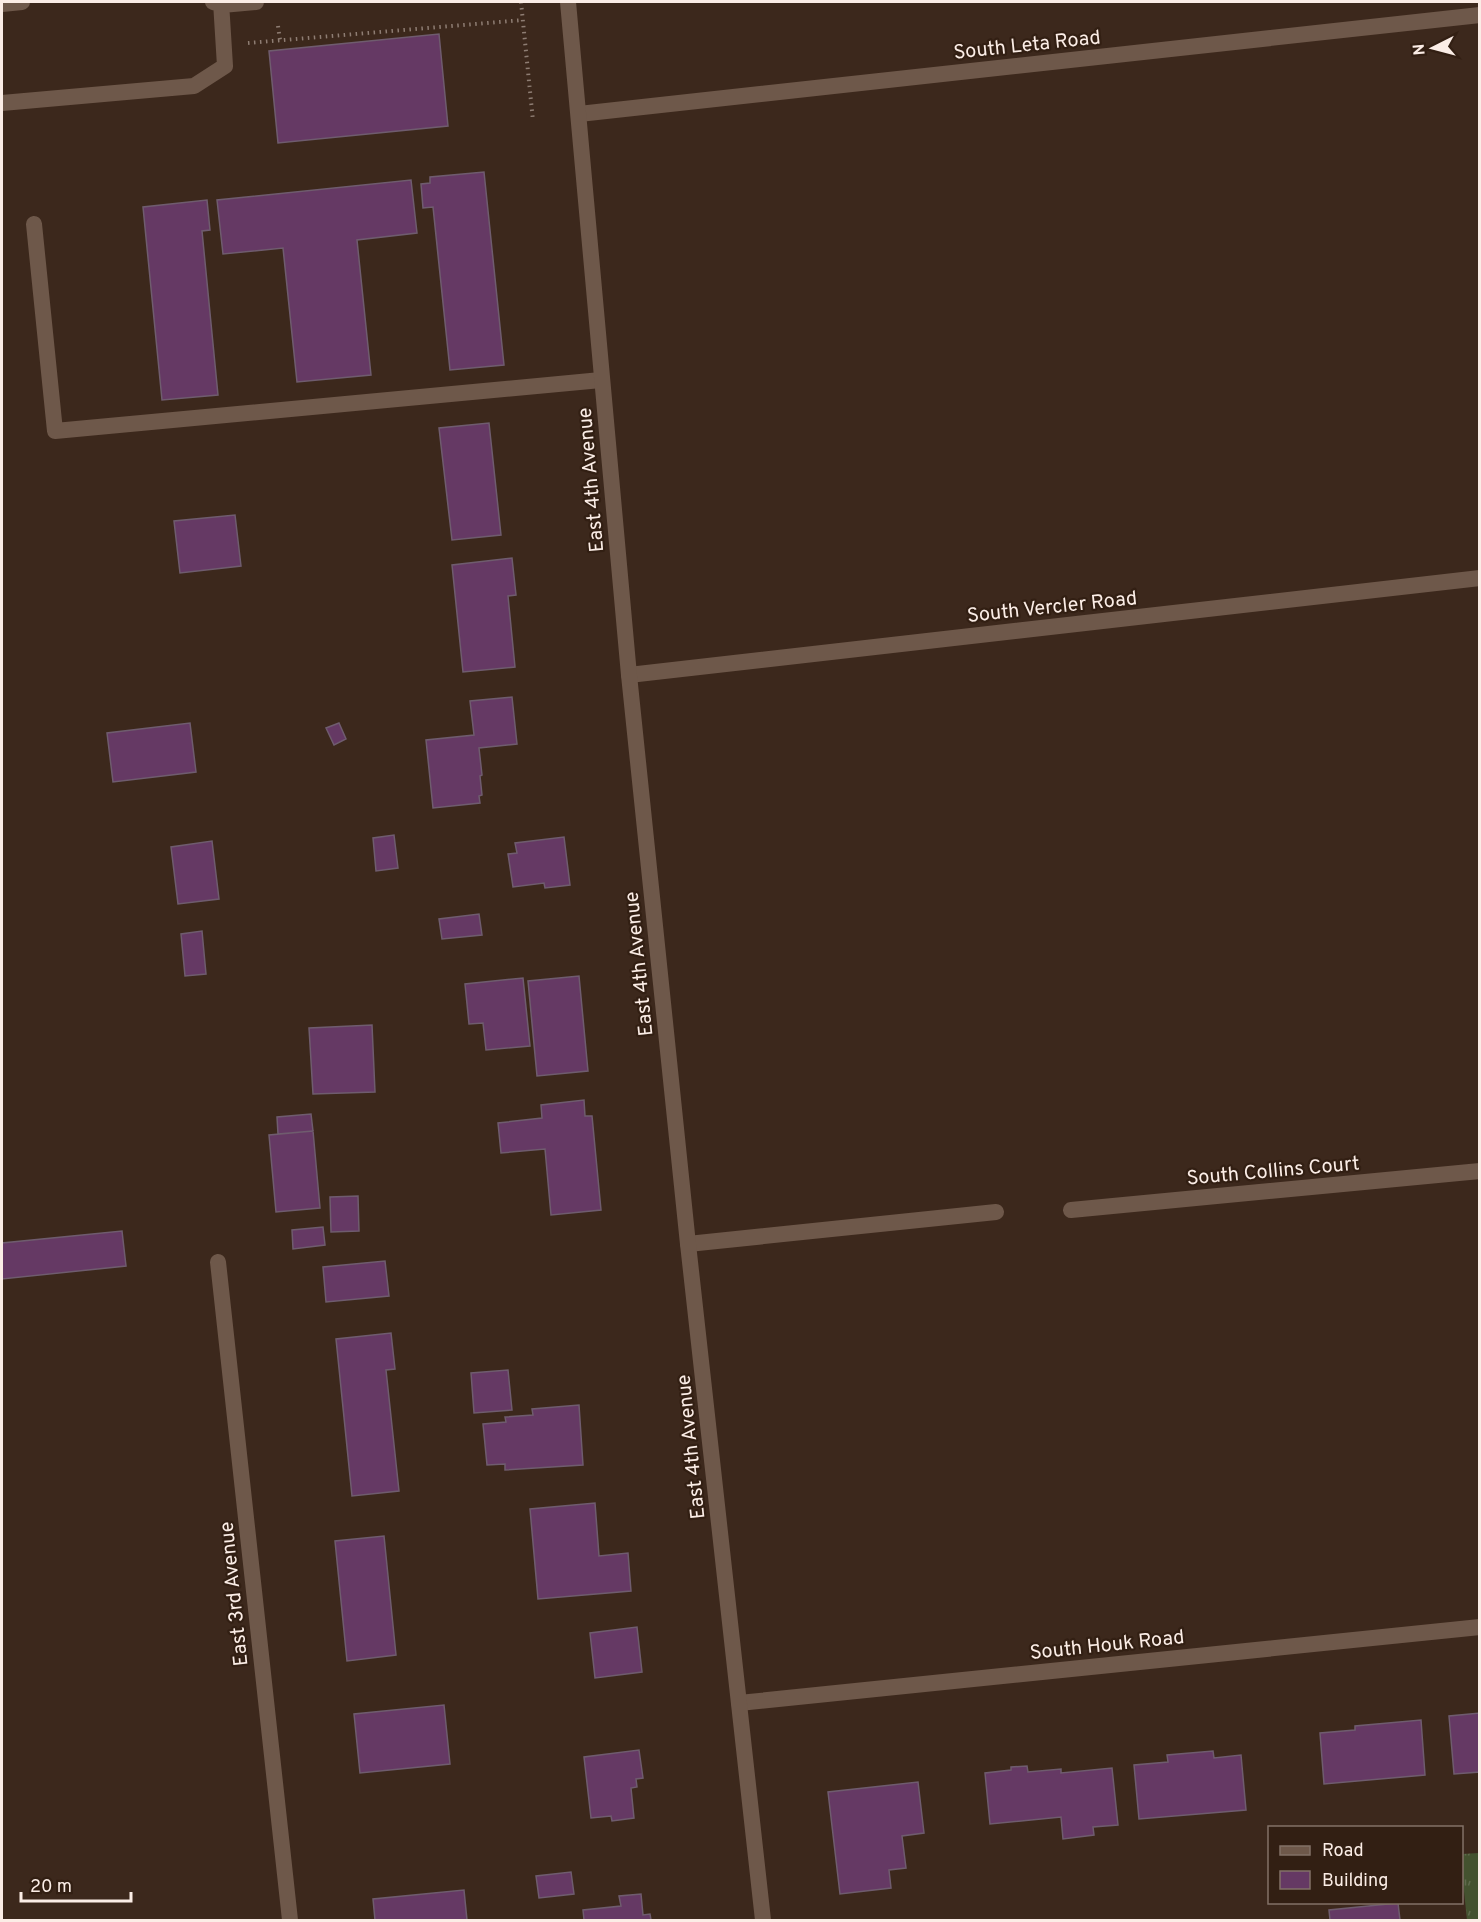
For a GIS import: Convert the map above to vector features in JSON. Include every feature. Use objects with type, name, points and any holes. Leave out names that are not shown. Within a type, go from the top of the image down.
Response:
[{"type":"street","points":[[2,4],[22,2]]},
{"type":"street","points":[[2,103],[194,86],[225,66],[219,3],[256,2]]},
{"type":"street","name":"East 4th Avenue","points":[[568,2],[629,675],[688,1244],[763,1920]]},
{"type":"street","name":"South Leta Road","points":[[579,114],[1479,15]]},
{"type":"street","points":[[34,224],[55,431],[601,380]]},
{"type":"street","name":"South Vercler Road","points":[[629,675],[1479,578]]},
{"type":"street","name":"South Collins Court","points":[[1071,1210],[1479,1171]]},
{"type":"street","points":[[688,1244],[996,1212]]},
{"type":"street","name":"East 3rd Avenue","points":[[218,1262],[290,1920]]},
{"type":"street","name":"South Houk Road","points":[[739,1703],[1479,1626]]},
{"type":"path","points":[[521,2],[533,121]]},
{"type":"path","points":[[224,45],[523,20]]},
{"type":"path","points":[[278,26],[280,40]]},
{"type":"green space","points":[[1479,1853],[1479,1920],[1467,1920],[1463,1854]]},
{"type":"building","points":[[439,34],[448,126],[278,143],[269,51]]},
{"type":"building","points":[[484,172],[504,365],[450,370],[433,207],[423,208],[421,184],[430,183],[430,177]]},
{"type":"building","points":[[411,180],[417,233],[357,240],[371,375],[297,382],[283,248],[223,254],[217,200]]},
{"type":"building","points":[[207,200],[210,230],[202,231],[218,395],[162,400],[143,207]]},
{"type":"building","points":[[489,423],[501,535],[452,540],[439,428]]},
{"type":"building","points":[[235,515],[241,566],[180,573],[174,521]]},
{"type":"building","points":[[512,558],[516,595],[508,596],[515,667],[463,672],[452,565]]},
{"type":"building","points":[[512,697],[517,744],[479,748],[482,775],[480,776],[482,795],[479,796],[480,803],[433,808],[426,740],[474,735],[470,701]]},
{"type":"building","points":[[190,723],[196,772],[113,782],[107,733]]},
{"type":"building","points":[[339,723],[346,739],[334,745],[326,728]]},
{"type":"building","points":[[394,835],[398,868],[376,871],[373,838]]},
{"type":"building","points":[[564,837],[570,885],[545,888],[544,883],[513,887],[508,854],[517,853],[515,843]]},
{"type":"building","points":[[212,841],[219,899],[178,904],[171,847]]},
{"type":"building","points":[[479,914],[482,935],[442,939],[439,919]]},
{"type":"building","points":[[202,931],[206,974],[185,976],[181,934]]},
{"type":"building","points":[[579,976],[588,1071],[537,1076],[528,981]]},
{"type":"building","points":[[523,978],[530,1046],[486,1050],[483,1023],[469,1024],[465,984]]},
{"type":"building","points":[[372,1025],[375,1092],[313,1094],[309,1028]]},
{"type":"building","points":[[584,1100],[585,1116],[592,1116],[601,1210],[551,1215],[545,1149],[501,1153],[498,1123],[542,1118],[541,1105]]},
{"type":"building","points":[[311,1114],[313,1131],[278,1134],[277,1117]]},
{"type":"building","points":[[313,1131],[320,1208],[276,1212],[269,1135]]},
{"type":"building","points":[[358,1196],[359,1231],[331,1232],[330,1197]]},
{"type":"building","points":[[323,1227],[325,1245],[293,1249],[292,1230]]},
{"type":"building","points":[[122,1231],[126,1266],[2,1279],[2,1243]]},
{"type":"building","points":[[385,1261],[389,1296],[326,1302],[323,1267]]},
{"type":"building","points":[[391,1333],[395,1369],[386,1370],[399,1491],[352,1496],[336,1339]]},
{"type":"building","points":[[508,1370],[512,1410],[474,1413],[471,1373]]},
{"type":"building","points":[[579,1405],[583,1465],[505,1470],[505,1464],[487,1465],[483,1424],[506,1422],[505,1417],[533,1415],[532,1409]]},
{"type":"building","points":[[595,1503],[599,1556],[628,1553],[631,1591],[538,1599],[530,1509]]},
{"type":"building","points":[[384,1536],[396,1655],[347,1661],[335,1541]]},
{"type":"building","points":[[637,1627],[642,1672],[595,1678],[590,1633]]},
{"type":"building","points":[[444,1705],[450,1764],[360,1773],[354,1714]]},
{"type":"building","points":[[1480,1713],[1480,1772],[1454,1774],[1449,1716]]},
{"type":"building","points":[[1421,1720],[1425,1775],[1324,1784],[1320,1733],[1355,1730],[1355,1726]]},
{"type":"building","points":[[639,1750],[643,1778],[636,1779],[637,1787],[631,1788],[634,1818],[612,1821],[611,1816],[591,1818],[584,1757]]},
{"type":"building","points":[[1213,1751],[1214,1758],[1241,1755],[1246,1810],[1139,1819],[1134,1765],[1168,1762],[1167,1755]]},
{"type":"building","points":[[1027,1766],[1028,1772],[1061,1769],[1061,1773],[1112,1768],[1118,1825],[1093,1827],[1094,1835],[1063,1839],[1061,1817],[990,1824],[985,1773]]},
{"type":"building","points":[[918,1782],[924,1833],[902,1836],[906,1868],[889,1870],[891,1888],[840,1894],[828,1792]]},
{"type":"building","points":[[571,1872],[574,1894],[539,1898],[536,1876]]},
{"type":"building","points":[[464,1890],[467,1920],[375,1920],[373,1899]]},
{"type":"building","points":[[641,1894],[643,1915],[650,1914],[651,1920],[584,1920],[583,1910],[621,1906],[619,1896]]},
{"type":"building","points":[[1398,1904],[1400,1920],[1330,1920],[1329,1910]]}]
